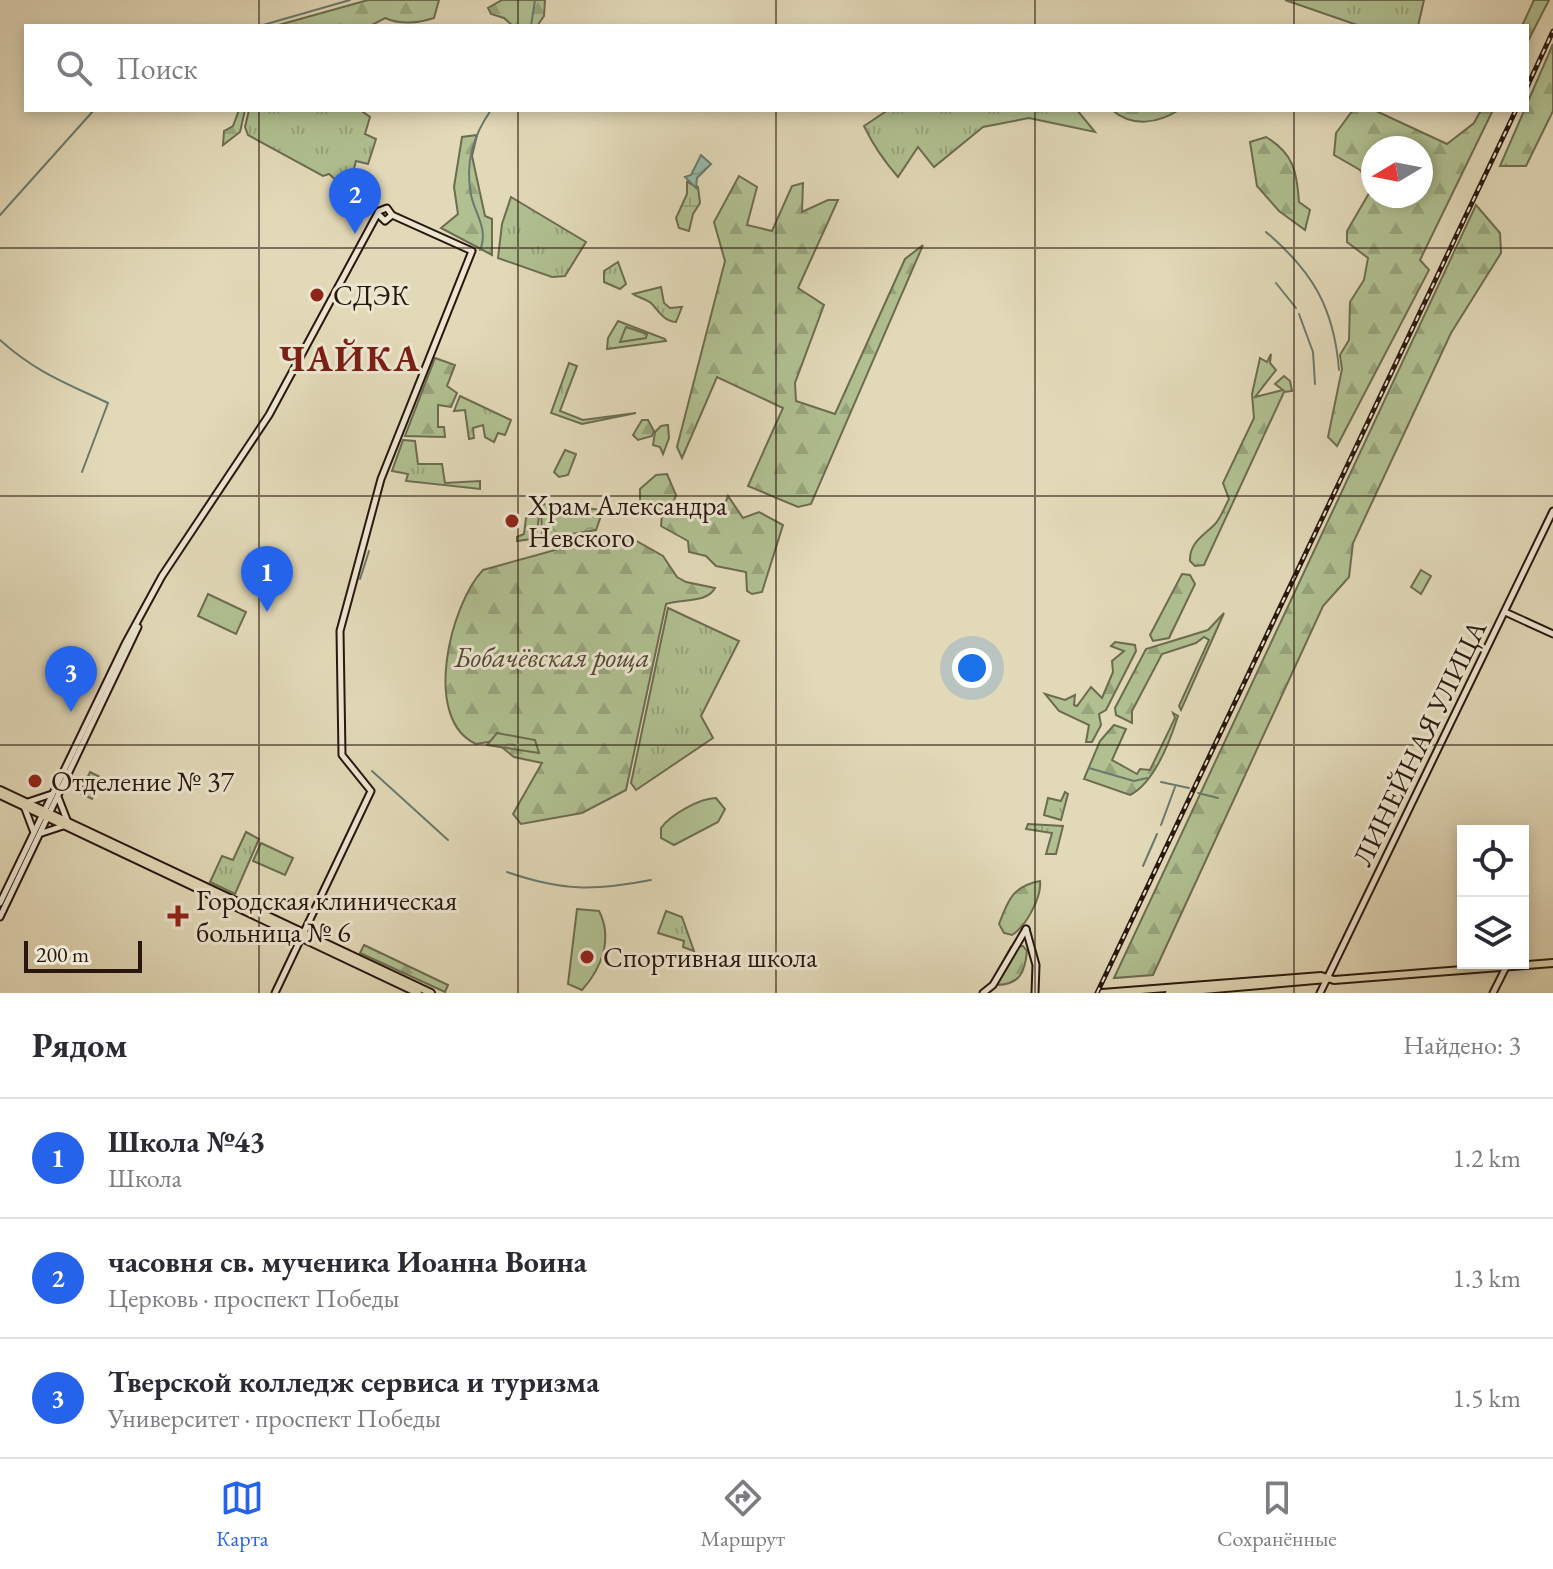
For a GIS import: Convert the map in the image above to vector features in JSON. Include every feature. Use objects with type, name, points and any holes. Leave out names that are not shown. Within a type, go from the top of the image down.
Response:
[{"type":"main road","points":[[0,792],[418,993]]},
{"type":"main road","points":[[303,936],[431,993]]},
{"type":"main road","points":[[1529,965],[1553,963]]},
{"type":"main road","points":[[1102,993],[1172,991],[1476,969]]},
{"type":"street","points":[[0,917],[55,794],[146,607],[269,415],[378,214],[386,207],[392,215],[472,251],[381,479],[344,610],[338,663],[342,754],[371,791],[275,993]]},
{"type":"street","points":[[378,214],[386,221],[404,221]]},
{"type":"street","points":[[371,229],[392,215]]},
{"type":"street","name":"ЛИНЕЙНАЯ УЛИЦА","points":[[1320,993],[1553,511]]},
{"type":"street","points":[[1505,612],[1553,634]]},
{"type":"street","points":[[36,835],[24,804],[55,794]]},
{"type":"street","points":[[0,903],[36,835],[67,824],[55,794]]},
{"type":"street","points":[[983,993],[993,985],[1026,929],[1037,973],[1035,993]]},
{"type":"street","points":[[1017,944],[1025,944],[1032,950]]},
{"type":"street","points":[[1493,993],[1505,969]]},
{"type":"green space","points":[[368,0],[439,0],[434,18],[422,21],[403,22],[385,18],[374,24],[282,24]]},
{"type":"green space","points":[[502,0],[545,0],[544,16],[538,24],[511,24],[491,14],[488,8]]},
{"type":"green space","points":[[1285,0],[1424,0],[1418,24],[1354,24]]},
{"type":"green space","points":[[1534,0],[1549,0],[1529,39],[1529,24],[1523,24]]},
{"type":"green space","points":[[1553,44],[1553,111],[1526,166],[1500,166],[1523,112],[1529,112],[1529,99]]},
{"type":"green space","points":[[238,112],[245,112],[240,132],[223,145],[224,131],[233,126]]},
{"type":"green space","points":[[249,112],[363,112],[370,117],[365,134],[376,139],[368,164],[356,161],[348,191],[329,174],[323,176],[248,135],[245,127]]},
{"type":"green space","points":[[885,112],[1079,112],[1095,132],[1029,118],[983,127],[934,167],[918,147],[898,177],[879,153],[864,126]]},
{"type":"green space","points":[[1115,112],[1175,112],[1146,122]]},
{"type":"green space","points":[[1352,112],[1378,112],[1430,136],[1361,136],[1360,170],[1334,155],[1336,133]]},
{"type":"green space","points":[[1480,112],[1492,112],[1420,260],[1429,270],[1337,446],[1328,437],[1342,369],[1340,355],[1349,340],[1350,302],[1364,280],[1368,258],[1347,242],[1347,231],[1361,207],[1433,208],[1433,137],[1447,144],[1474,123]]},
{"type":"green space","points":[[477,135],[472,156],[485,216],[492,219],[492,255],[441,228],[458,214],[454,187],[462,137]]},
{"type":"green space","points":[[1266,137],[1288,156],[1292,164],[1299,202],[1310,210],[1305,230],[1279,211],[1257,186],[1250,142]]},
{"type":"green space","points":[[739,176],[757,187],[747,225],[772,231],[792,186],[803,183],[802,212],[828,200],[838,200],[798,288],[824,305],[795,383],[796,401],[835,414],[905,259],[923,245],[811,504],[798,507],[748,486],[783,408],[717,377],[682,458],[677,447],[725,261],[714,222]]},
{"type":"green space","points":[[687,182],[698,187],[700,203],[693,214],[689,231],[679,228],[676,218],[687,194]]},
{"type":"green space","points":[[511,197],[586,242],[565,276],[552,277],[498,258],[502,224]]},
{"type":"green space","points":[[1476,205],[1500,233],[1501,253],[1451,333],[1353,543],[1349,577],[1323,606],[1153,975],[1114,978]]},
{"type":"green space","points":[[618,262],[626,284],[620,289],[604,282],[604,271]]},
{"type":"green space","points":[[661,287],[664,303],[670,308],[682,307],[676,322],[664,318],[651,303],[633,294]]},
{"type":"green space","points":[[618,321],[666,341],[607,349],[608,338]]},
{"type":"green space","points":[[626,327],[647,334],[646,338],[620,342]]},
{"type":"green space","points":[[1271,354],[1270,363],[1276,370],[1255,397],[1283,390],[1275,384],[1284,376],[1290,381],[1292,391],[1284,392],[1204,565],[1195,566],[1190,561],[1192,549],[1216,523],[1229,499],[1223,483],[1254,418],[1252,394],[1260,358],[1267,362]]},
{"type":"green space","points":[[435,358],[455,365],[447,386],[457,393],[451,407],[438,405],[438,427],[444,427],[445,437],[405,436]]},
{"type":"green space","points":[[569,363],[577,366],[560,411],[583,420],[636,413],[582,424],[551,413]]},
{"type":"green space","points":[[460,396],[511,420],[505,435],[498,433],[494,442],[485,437],[483,425],[473,428],[474,438],[469,439],[465,410],[454,411]]},
{"type":"green space","points":[[642,420],[648,420],[654,431],[652,436],[638,440],[633,435]]},
{"type":"green space","points":[[668,425],[669,438],[663,454],[660,447],[653,445],[655,432],[661,426]]},
{"type":"green space","points":[[403,440],[415,441],[418,464],[442,464],[445,483],[480,481],[480,489],[406,481],[408,474],[392,471]]},
{"type":"green space","points":[[565,450],[576,454],[568,475],[559,477],[554,472]]},
{"type":"green space","points":[[667,474],[676,495],[671,509],[663,515],[722,512],[728,496],[743,518],[759,512],[783,525],[762,592],[752,594],[747,591],[746,572],[716,566],[706,556],[689,552],[688,541],[661,526],[662,515],[640,505],[640,489],[656,475]]},
{"type":"green space","points":[[541,506],[603,510],[596,530],[542,539]]},
{"type":"green space","points":[[530,515],[539,517],[537,531],[531,539],[517,541],[517,537],[524,534],[526,518]]},
{"type":"green space","name":"Бобачёвская роща","points":[[613,534],[624,534],[663,556],[677,577],[686,582],[715,588],[700,599],[666,604],[626,790],[582,813],[521,824],[513,814],[542,763],[514,757],[494,741],[476,744],[459,731],[449,711],[446,687],[452,633],[471,586],[483,570]]},
{"type":"green space","points":[[1421,570],[1431,576],[1421,594],[1411,587]]},
{"type":"green space","points":[[1182,574],[1190,575],[1195,584],[1169,638],[1153,641],[1150,635]]},
{"type":"green space","points":[[208,594],[246,612],[236,634],[198,616]]},
{"type":"green space","points":[[668,608],[739,641],[701,716],[713,738],[636,790],[631,783]]},
{"type":"green space","points":[[1224,613],[1181,710],[1179,706],[1209,640],[1204,637],[1196,643],[1162,654],[1132,711],[1132,723],[1116,715],[1115,708],[1146,649],[1208,630]]},
{"type":"green space","points":[[1115,642],[1135,645],[1136,651],[1106,710],[1099,714],[1101,725],[1092,742],[1086,742],[1089,725],[1059,711],[1045,694],[1065,700],[1075,695],[1074,705],[1077,706],[1091,687],[1102,698],[1113,672],[1112,661],[1124,651],[1111,646]]},
{"type":"green space","points":[[1173,713],[1178,716],[1166,749],[1139,789],[1130,795],[1084,779],[1100,741],[1114,725],[1126,729],[1112,760],[1137,774],[1140,769],[1150,770],[1175,718]]},
{"type":"green space","points":[[497,733],[535,740],[539,753],[487,745]]},
{"type":"green space","points":[[90,772],[102,778],[92,799],[80,793]]},
{"type":"green space","points":[[1065,792],[1068,794],[1061,820],[1044,815],[1048,798],[1061,801]]},
{"type":"green space","points":[[716,798],[725,809],[718,822],[674,845],[661,838],[661,828],[671,818],[694,804]]},
{"type":"green space","points":[[1028,824],[1063,826],[1056,854],[1046,854],[1052,833],[1026,829]]},
{"type":"green space","points":[[246,832],[259,839],[235,894],[210,882],[222,856],[233,860]]},
{"type":"green space","points":[[261,843],[293,858],[285,875],[253,861]]},
{"type":"green space","points":[[1040,881],[1036,903],[1028,918],[1012,935],[1004,933],[999,924],[1013,895],[1023,886]]},
{"type":"green space","name":"Спортивная школа","points":[[577,909],[599,911],[605,932],[600,962],[582,990],[568,984]]},
{"type":"green space","points":[[666,911],[682,917],[694,951],[683,947],[684,941],[658,933]]},
{"type":"green space","points":[[364,945],[448,985],[445,992],[360,953]]},
{"type":"green space","points":[[1023,946],[1027,951],[1025,965],[1020,976],[1012,982],[998,985],[994,978],[1011,947]]},
{"type":"water","points":[[701,155],[711,164],[697,178],[696,188],[685,177],[691,175]]},
{"type":"waterway","points":[[266,24],[350,0]]},
{"type":"waterway","points":[[531,24],[535,0]]},
{"type":"waterway","points":[[0,215],[92,112]]},
{"type":"waterway","points":[[480,250],[483,236],[471,195],[469,171],[475,140],[490,112]]},
{"type":"waterway","points":[[1266,232],[1296,261],[1318,292],[1332,327],[1339,370]]},
{"type":"waterway","points":[[1276,283],[1296,308]]},
{"type":"waterway","points":[[1299,314],[1313,352],[1315,384]]},
{"type":"waterway","points":[[0,340],[39,369],[108,403],[82,472]]},
{"type":"waterway","points":[[360,579],[369,551]]},
{"type":"waterway","points":[[1089,768],[1134,781],[1147,778]]},
{"type":"waterway","points":[[372,771],[448,840]]},
{"type":"waterway","points":[[1161,782],[1189,788]]},
{"type":"waterway","points":[[1161,825],[1175,787]]},
{"type":"waterway","points":[[1198,793],[1218,798]]},
{"type":"waterway","points":[[1143,866],[1157,834]]},
{"type":"waterway","points":[[507,872],[545,883],[578,887],[651,880]]},
{"type":"railway","points":[[1529,83],[1553,31]]},
{"type":"railway","points":[[1097,993],[1515,112]]},
{"type":"place","name":"часовня св. мученика Иоанна Воина","points":[[355,234]]},
{"type":"place","name":"СДЭК","points":[[317,295]]},
{"type":"place","name":"Храм Александра Невского","points":[[512,521]]},
{"type":"place","name":"Школа №43","points":[[267,612]]},
{"type":"place","name":"Тверской колледж сервиса и туризма","points":[[71,712]]},
{"type":"place","name":"Отделение № 37","points":[[35,781]]},
{"type":"place","name":"Городская клиническая больница № 6","points":[[178,916]]},
{"type":"place","name":"Спортивная школа","points":[[587,957]]},
{"type":"district","name":"ЧАЙКА","points":[[350,358]]}]
